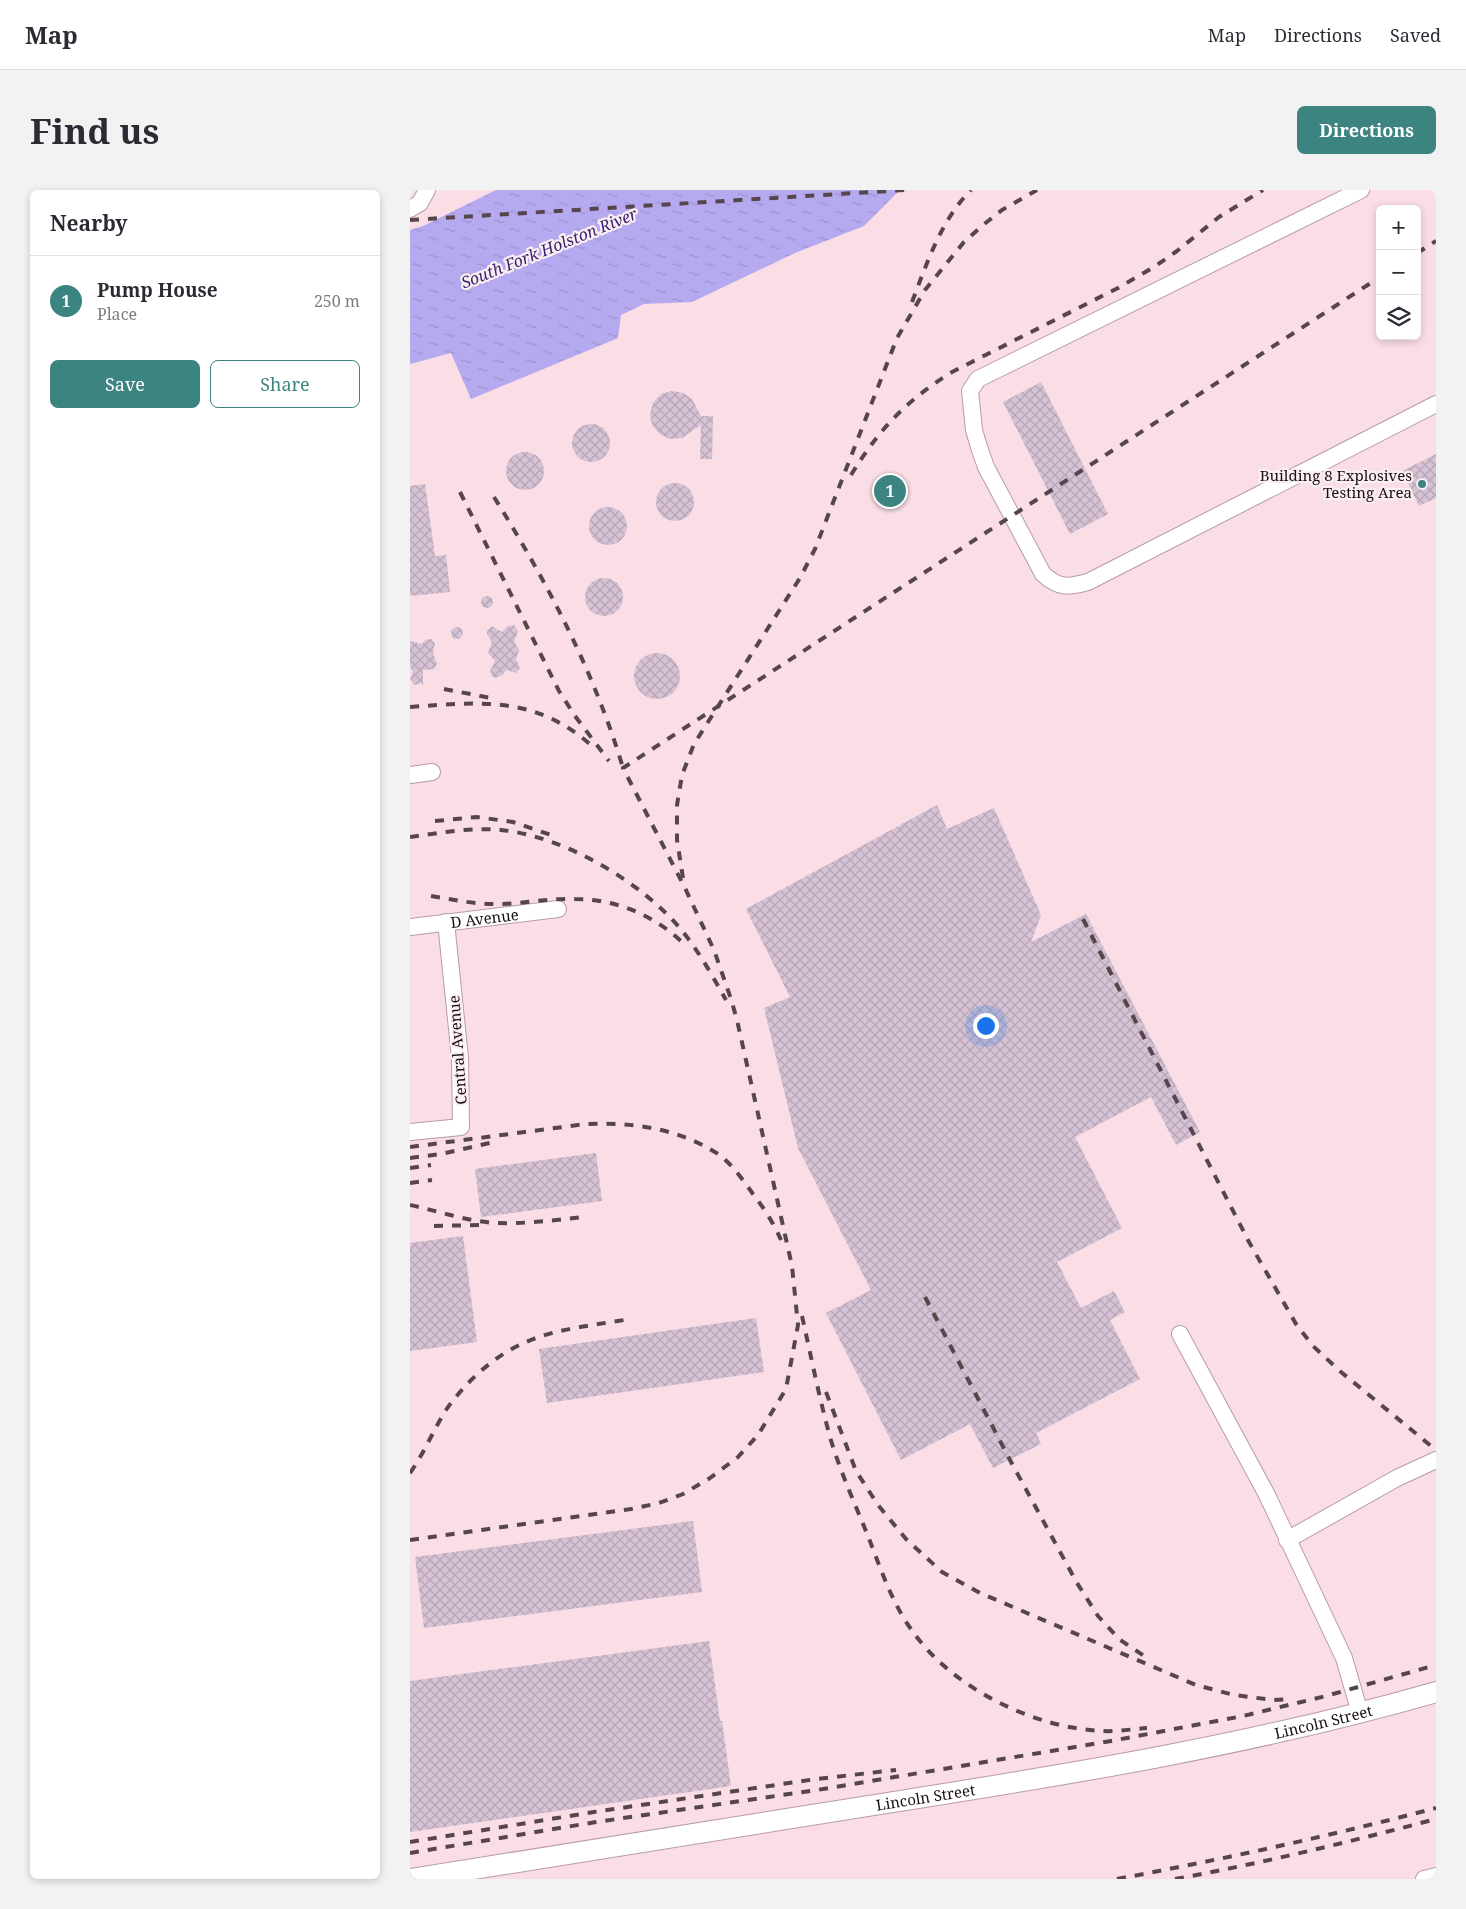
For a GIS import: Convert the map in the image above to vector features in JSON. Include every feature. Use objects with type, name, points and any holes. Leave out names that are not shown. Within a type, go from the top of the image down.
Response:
[{"type":"main road","name":"Lincoln Street","points":[[410,1879],[1070,1775],[1221,1746],[1360,1713],[1436,1692]]},
{"type":"street","points":[[410,209],[420,203],[427,190]]},
{"type":"street","points":[[1360,190],[978,379],[970,391],[974,430],[986,467],[1043,574],[1051,582],[1061,586],[1075,585],[1088,582],[1436,404]]},
{"type":"street","points":[[410,775],[432,772]]},
{"type":"street","name":"D Avenue","points":[[410,927],[558,909]]},
{"type":"street","name":"Central Avenue","points":[[410,1132],[461,1127],[460,1058],[446,922]]},
{"type":"street","points":[[1180,1334],[1267,1495],[1344,1658],[1360,1713]]},
{"type":"street","points":[[1287,1540],[1397,1478],[1436,1460]]},
{"type":"street","points":[[1424,1879],[1436,1876]]},
{"type":"water","name":"South Fork Holston River","points":[[496,190],[900,190],[864,226],[795,253],[692,302],[644,304],[621,315],[618,338],[471,399],[451,353],[410,364],[410,230],[423,226]]},
{"type":"building","points":[[1041,382],[1108,514],[1070,534],[1003,402]]},
{"type":"building","points":[[672,391],[683,393],[692,399],[702,418],[702,416],[713,416],[712,459],[700,459],[701,425],[682,438],[670,439],[660,434],[652,425],[650,414],[653,403],[661,394]]},
{"type":"building","points":[[591,424],[604,430],[610,443],[604,456],[591,462],[578,456],[572,443],[578,430]]},
{"type":"building","points":[[525,452],[538,458],[544,471],[538,484],[525,490],[512,484],[506,471],[512,458]]},
{"type":"building","name":"Building 8 Explosives Testing Area","points":[[1436,454],[1436,498],[1419,506],[1402,471]]},
{"type":"building","points":[[890,477],[901,500],[890,506],[879,482]]},
{"type":"building","points":[[675,483],[688,489],[694,502],[688,515],[675,521],[662,515],[656,502],[662,489]]},
{"type":"building","points":[[425,484],[435,556],[446,555],[450,592],[410,596],[410,486]]},
{"type":"building","points":[[608,507],[621,513],[627,526],[621,539],[608,545],[595,539],[589,526],[595,513]]},
{"type":"building","points":[[604,578],[617,584],[623,597],[617,610],[604,616],[591,610],[585,597],[591,584]]},
{"type":"building","points":[[485,596],[489,596],[493,602],[489,608],[485,608],[481,604],[481,600]]},
{"type":"building","points":[[514,625],[518,631],[514,642],[519,650],[516,659],[520,668],[516,673],[507,670],[501,676],[495,678],[490,671],[495,661],[488,653],[492,642],[487,631],[492,626],[502,632],[508,626]]},
{"type":"building","points":[[455,627],[459,627],[463,633],[459,639],[455,639],[451,635],[451,631]]},
{"type":"building","points":[[431,639],[435,643],[433,653],[437,664],[434,669],[423,670],[423,686],[421,683],[415,685],[410,679],[413,672],[410,667],[410,641],[422,644],[425,640]]},
{"type":"building","points":[[653,653],[661,653],[670,657],[676,663],[680,676],[676,689],[670,695],[661,699],[653,699],[644,695],[638,689],[634,680],[634,672],[638,663],[644,657]]},
{"type":"building","points":[[937,805],[947,829],[994,808],[1041,915],[1031,942],[1086,914],[1200,1132],[1176,1145],[1151,1097],[1075,1137],[1122,1228],[1057,1262],[1081,1308],[1114,1291],[1125,1312],[1110,1320],[1140,1379],[1036,1433],[1041,1444],[993,1468],[970,1424],[901,1460],[826,1313],[871,1290],[798,1148],[764,1008],[790,997],[746,909]]},
{"type":"building","points":[[596,1153],[602,1201],[481,1217],[475,1169]]},
{"type":"building","points":[[463,1236],[477,1342],[410,1351],[410,1243]]},
{"type":"building","points":[[756,1318],[764,1372],[547,1403],[539,1349]]},
{"type":"building","points":[[693,1521],[702,1592],[424,1628],[415,1557]]},
{"type":"building","points":[[709,1641],[731,1786],[410,1832],[410,1681]]},
{"type":"railway","points":[[410,220],[905,190]]},
{"type":"railway","points":[[912,302],[929,257],[943,228],[960,202],[971,190]]},
{"type":"railway","points":[[683,878],[677,840],[677,805],[682,775],[694,744],[800,578],[815,549],[897,338],[925,290],[964,242],[1002,210],[1037,190]]},
{"type":"railway","points":[[851,475],[883,430],[921,393],[952,372],[1118,288],[1154,267],[1219,217],[1263,190]]},
{"type":"railway","points":[[1421,250],[1436,241]]},
{"type":"railway","points":[[410,1540],[631,1509],[659,1503],[683,1494],[710,1478],[738,1457],[758,1435],[786,1389],[798,1325],[792,1266],[737,1020],[714,950],[685,888],[623,768],[1376,280]]},
{"type":"railway","points":[[460,492],[559,691],[575,716],[609,761]]},
{"type":"railway","points":[[494,497],[514,529],[567,628],[598,697],[623,768]]},
{"type":"railway","points":[[444,689],[491,698]]},
{"type":"railway","points":[[410,707],[483,704],[528,710],[571,729],[592,746]]},
{"type":"railway","points":[[435,821],[477,817],[513,822],[554,836]]},
{"type":"railway","points":[[410,837],[444,832],[490,829],[525,834],[576,852],[625,880],[667,914],[695,948],[726,1000]]},
{"type":"railway","points":[[431,896],[485,904],[566,899],[606,902],[635,911],[649,918],[663,926],[687,947]]},
{"type":"railway","points":[[1083,919],[1249,1242],[1296,1324],[1313,1346],[1341,1372],[1436,1450]]},
{"type":"railway","points":[[410,1147],[586,1124],[620,1124],[654,1128],[703,1145],[728,1162],[761,1205],[781,1240]]},
{"type":"railway","points":[[410,1158],[441,1154],[494,1142]]},
{"type":"railway","points":[[410,1168],[431,1165]]},
{"type":"railway","points":[[410,1183],[432,1180]]},
{"type":"railway","points":[[410,1205],[465,1218],[498,1223],[583,1217]]},
{"type":"railway","points":[[434,1226],[481,1225]]},
{"type":"railway","points":[[925,1297],[1077,1583],[1098,1616],[1119,1639],[1150,1660]]},
{"type":"railway","points":[[802,1316],[826,1422],[843,1475],[892,1596],[904,1619],[928,1650],[970,1686],[995,1701],[1022,1713],[1076,1728],[1108,1731],[1147,1728]]},
{"type":"railway","points":[[410,1473],[448,1407],[464,1387],[493,1361],[515,1347],[551,1333],[630,1319]]},
{"type":"railway","points":[[826,1392],[856,1471],[878,1505],[906,1539],[942,1572],[980,1593],[1196,1685],[1234,1695],[1273,1700],[1291,1699]]},
{"type":"railway","points":[[410,1853],[596,1822],[817,1790],[1111,1741],[1243,1716],[1326,1696],[1436,1665]]},
{"type":"railway","points":[[410,1842],[816,1779],[896,1770]]},
{"type":"railway","points":[[1117,1879],[1277,1846],[1436,1808]]},
{"type":"railway","points":[[1175,1879],[1306,1852],[1436,1819]]},
{"type":"place","name":"Building 8 Explosives Testing Area","points":[[1422,484]]},
{"type":"place","name":"Pump House","points":[[890,491]]}]
